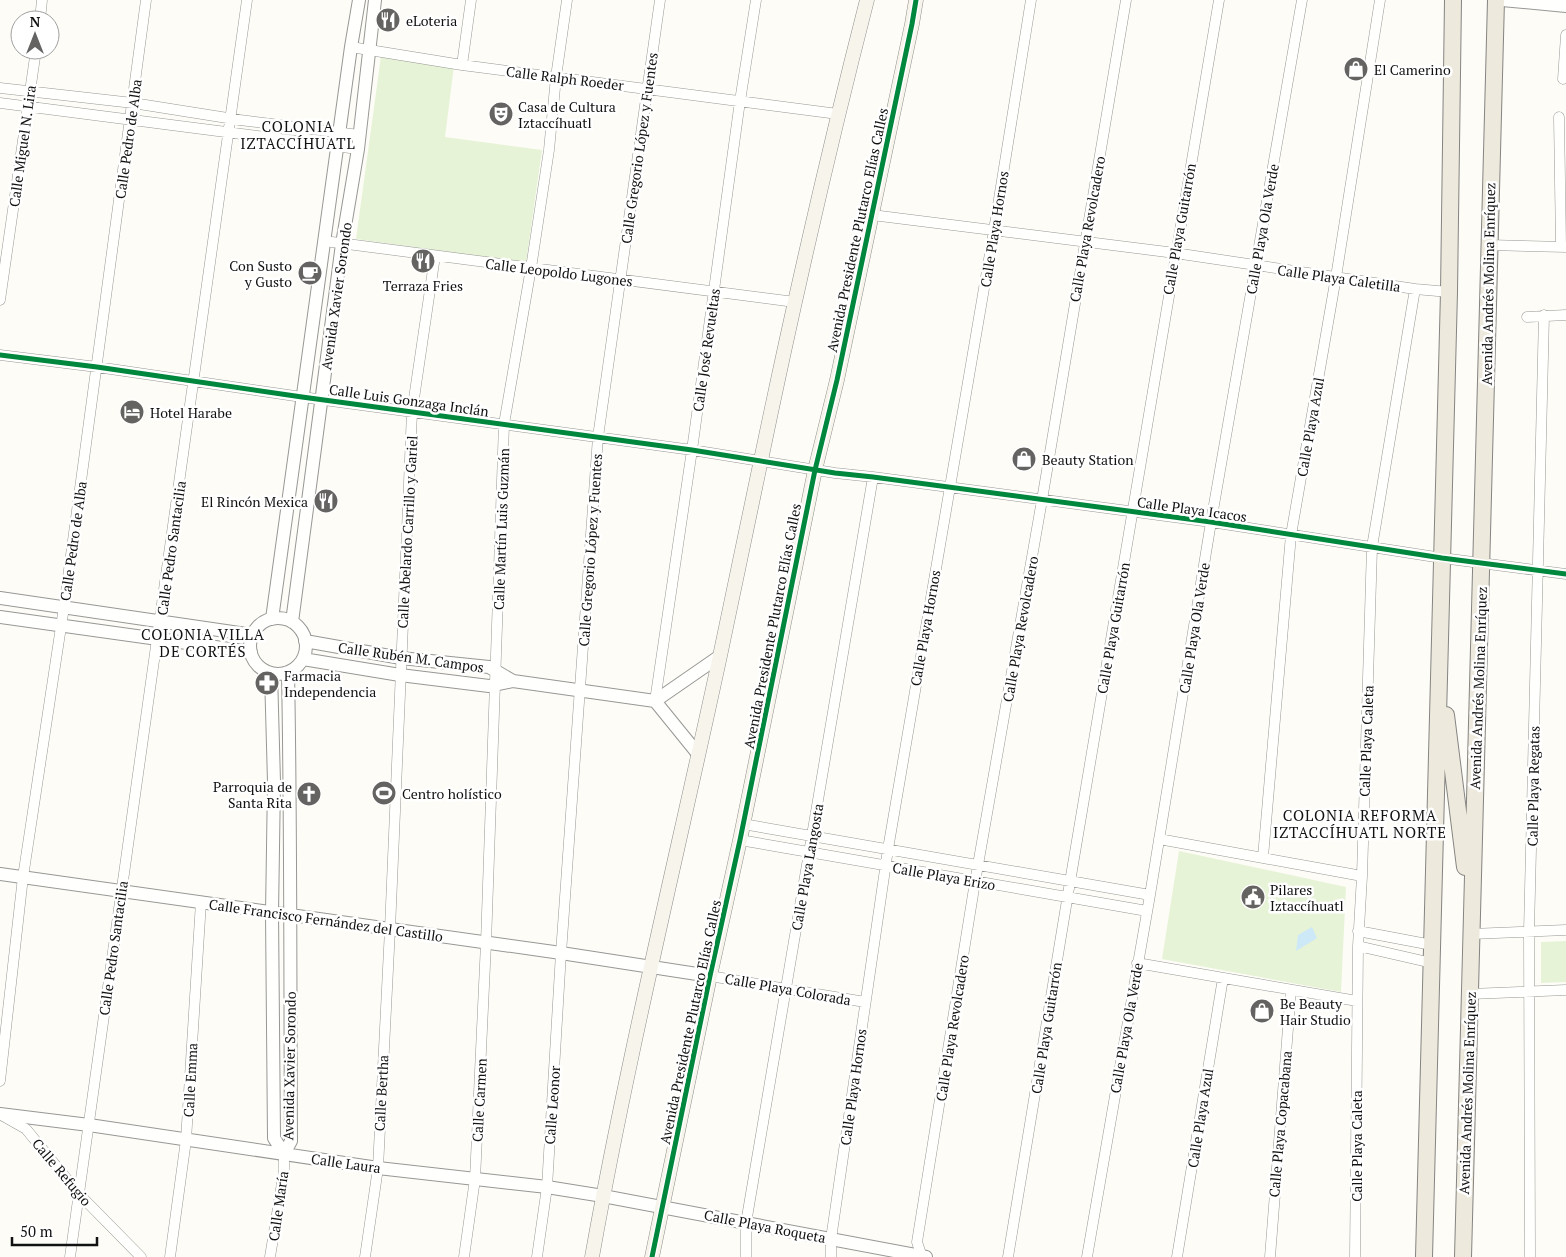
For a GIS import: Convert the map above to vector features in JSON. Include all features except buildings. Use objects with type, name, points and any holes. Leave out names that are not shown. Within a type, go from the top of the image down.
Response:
[{"type":"main road","points":[[592,1257],[603,1196],[720,656],[760,461],[838,114],[867,0]]},
{"type":"main road","name":"Avenida Presidente Plutarco Elías Calles","points":[[652,1257],[710,976],[744,824],[815,470],[837,380],[916,0]]},
{"type":"main road","points":[[1424,1257],[1449,292],[1453,0]]},
{"type":"main road","name":"Avenida Andrés Molina Enríquez","points":[[1463,1257],[1496,0]]},
{"type":"main road","points":[[1440,658],[1471,928]]},
{"type":"street","name":"Calle Pedro de Alba","points":[[0,1081],[23,877],[62,626],[146,0]]},
{"type":"street","name":"Calle Pedro Santacilia","points":[[70,1257],[247,0]]},
{"type":"street","name":"Avenida Xavier Sorondo","points":[[272,619],[359,0]]},
{"type":"street","name":"Avenida Xavier Sorondo","points":[[292,622],[342,244],[358,149],[375,0]]},
{"type":"street","points":[[462,64],[471,0]]},
{"type":"street","name":"Calle Martín Luis Guzmán","points":[[486,943],[504,424],[549,150],[556,77],[567,0]]},
{"type":"street","name":"Calle Gregorio López y Fuentes","points":[[562,953],[598,437],[660,0]]},
{"type":"street","name":"Calle José Revueltas","points":[[655,701],[756,0]]},
{"type":"street","name":"Calle Playa Hornos","points":[[831,1257],[831,1239],[885,865],[994,230],[1031,0]]},
{"type":"street","name":"Calle Playa Revolcadero","points":[[923,1257],[917,1242],[975,882],[1042,500],[1126,0]]},
{"type":"street","name":"Calle Playa Guitarrón","points":[[1008,1257],[1175,253],[1219,0]]},
{"type":"street","name":"Calle Playa Ola Verde","points":[[1087,1257],[1150,896],[1211,522],[1302,0]]},
{"type":"street","name":"Calle Playa Azul","points":[[1263,857],[1291,535],[1336,277],[1380,0]]},
{"type":"street","points":[[1502,0],[1566,6]]},
{"type":"street","points":[[1563,79],[1566,35]]},
{"type":"street","name":"Calle Ralph Roeder","points":[[351,47],[556,77],[838,114]]},
{"type":"street","name":"Calle Miguel N. Lira","points":[[0,300],[35,60]]},
{"type":"street","points":[[0,88],[133,103],[359,135]]},
{"type":"street","points":[[0,103],[358,149]]},
{"type":"street","points":[[1489,245],[1564,246],[1559,117]]},
{"type":"street","name":"Calle Playa Caletilla","points":[[872,215],[1175,253],[1415,289],[1449,292]]},
{"type":"street","name":"Calle Leopoldo Lugones","points":[[324,241],[795,302]]},
{"type":"street","name":"Calle Abelardo Carrillo y Gariel","points":[[390,929],[412,412],[435,256]]},
{"type":"street","name":"Calle Playa Caleta","points":[[1355,1257],[1358,931],[1362,876],[1372,547],[1415,289]]},
{"type":"street","points":[[1527,317],[1544,315],[1566,316]]},
{"type":"street","name":"Calle Playa Regatas","points":[[1530,1257],[1529,992],[1544,315]]},
{"type":"street","name":"Calle Luis Gonzaga Inclán","points":[[0,355],[692,450],[815,470]]},
{"type":"street","name":"Calle Playa Icacos","points":[[815,470],[1211,522],[1442,558],[1566,574]]},
{"type":"street","name":"Calle Playa Langosta","points":[[746,1257],[746,1223],[873,477]]},
{"type":"street","points":[[0,598],[253,635]]},
{"type":"street","points":[[0,617],[251,652]]},
{"type":"street","points":[[272,619],[286,619],[292,622],[301,630],[306,641],[303,659],[297,667],[280,674],[271,673],[258,666],[251,652],[250,643],[260,625],[272,619]]},
{"type":"street","name":"Calle Rubén M. Campos","points":[[306,641],[401,658],[489,667],[513,681]]},
{"type":"street","points":[[698,754],[655,701],[720,656]]},
{"type":"street","name":"Calle Rubén M. Campos","points":[[303,659],[400,676],[489,686],[513,681],[655,701]]},
{"type":"street","name":"Avenida Xavier Sorondo","points":[[271,673],[274,782],[272,913],[274,1138],[284,1154],[291,1141],[288,672]]},
{"type":"street","points":[[274,782],[290,781]]},
{"type":"street","name":"Calle Playa Erizo","points":[[744,824],[888,848],[1150,896]]},
{"type":"street","points":[[1159,839],[1362,876]]},
{"type":"street","name":"Calle Playa Erizo","points":[[740,840],[1147,911]]},
{"type":"street","name":"Calle Francisco Fernández del Castillo","points":[[0,874],[652,966]]},
{"type":"street","name":"Calle Emma","points":[[170,1257],[186,1140],[201,902]]},
{"type":"street","points":[[1471,928],[1530,931],[1566,930]]},
{"type":"street","name":"Calle Bertha","points":[[365,1257],[378,1168],[390,929]]},
{"type":"street","points":[[1358,931],[1432,946]]},
{"type":"street","name":"Calle Carmen","points":[[464,1257],[475,1179],[486,943]]},
{"type":"street","points":[[1358,946],[1432,963]]},
{"type":"street","name":"Calle Leonor","points":[[537,1257],[547,1187],[562,953]]},
{"type":"street","points":[[1138,963],[1357,1002]]},
{"type":"street","name":"Calle Playa Colorada","points":[[652,966],[866,1002]]},
{"type":"street","name":"Calle Playa Azul","points":[[1177,1257],[1223,978]]},
{"type":"street","name":"Calle Playa Copacabana","points":[[1270,1257],[1291,990]]},
{"type":"street","points":[[1470,994],[1566,990]]},
{"type":"street","name":"Calle Laura","points":[[0,1114],[89,1124],[378,1168],[547,1187],[603,1196]]},
{"type":"street","name":"Calle Refugio","points":[[0,1114],[26,1128],[80,1194],[141,1257]]},
{"type":"street","name":"Calle María","points":[[270,1257],[284,1172],[284,1154]]},
{"type":"street","name":"Calle Playa Roqueta","points":[[603,1196],[923,1257]]},
{"type":"green space","points":[[381,56],[454,66],[445,137],[542,150],[526,263],[356,239]]},
{"type":"green space","points":[[1179,851],[1346,887],[1341,992],[1162,959]]},
{"type":"green space","points":[[1566,941],[1566,982],[1541,983],[1541,942]]},
{"type":"water","points":[[1312,927],[1317,938],[1296,951],[1298,935]]},
{"type":"cycle path","points":[[652,1257],[740,840],[815,470],[837,380],[916,0]]},
{"type":"cycle path","points":[[0,355],[692,450],[835,473],[1211,522],[1442,558],[1566,574]]},
{"type":"place","name":"eLoteria","points":[[388,20]]},
{"type":"place","name":"El Camerino","points":[[1356,69]]},
{"type":"place","name":"Casa de Cultura Iztaccíhuatl","points":[[501,114]]},
{"type":"place","name":"Terraza Fries","points":[[423,261]]},
{"type":"place","name":"Con Susto y Gusto","points":[[310,273]]},
{"type":"place","name":"Hotel Harabe","points":[[132,412]]},
{"type":"place","name":"Beauty Station","points":[[1024,459]]},
{"type":"place","name":"El Rincón Mexica","points":[[326,501]]},
{"type":"place","name":"Farmacia Independencia","points":[[267,683]]},
{"type":"place","name":"Centro holístico","points":[[384,793]]},
{"type":"place","name":"Parroquia de Santa Rita","points":[[309,794]]},
{"type":"place","name":"Pilares Iztaccíhuatl","points":[[1253,897]]},
{"type":"place","name":"Be Beauty Hair Studio","points":[[1262,1011]]},
{"type":"district","name":"COLONIA IZTACCÍHUATL","points":[[298,134]]},
{"type":"district","name":"COLONIA VILLA DE CORTÉS","points":[[203,642]]},
{"type":"district","name":"COLONIA REFORMA IZTACCÍHUATL NORTE","points":[[1360,824]]}]
